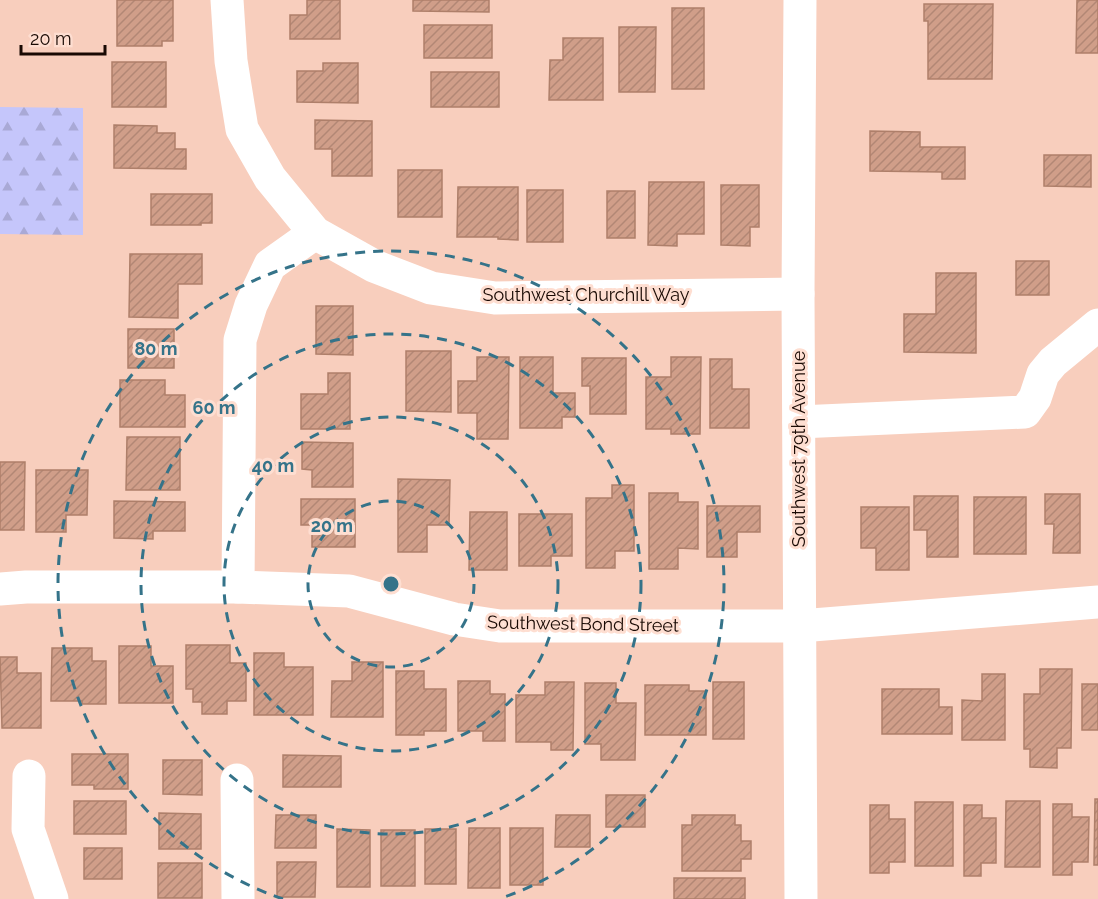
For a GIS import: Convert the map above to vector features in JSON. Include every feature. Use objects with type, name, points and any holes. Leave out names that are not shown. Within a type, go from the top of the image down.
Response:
[{"type":"street","points":[[228,0],[231,61],[242,129],[270,178],[315,233],[270,265],[251,305],[240,340],[238,587]]},
{"type":"street","name":"Southwest 79th Avenue","points":[[800,0],[798,294],[801,899]]},
{"type":"street","name":"Southwest Churchill Way","points":[[315,233],[374,266],[431,288],[495,298],[798,294]]},
{"type":"street","points":[[799,422],[1025,412],[1035,398],[1043,374],[1053,362],[1098,325]]},
{"type":"street","name":"Southwest Bond Street","points":[[0,590],[26,587],[238,587],[349,591],[454,620],[500,626],[800,626],[1098,602]]},
{"type":"street","points":[[29,776],[28,829],[52,899]]},
{"type":"street","points":[[237,780],[238,899]]},
{"type":"green space","points":[[0,107],[83,108],[83,235],[0,234]]},
{"type":"building","points":[[117,0],[173,0],[173,41],[162,41],[162,46],[117,46]]},
{"type":"building","points":[[307,0],[340,0],[340,39],[290,39],[290,15],[307,15]]},
{"type":"building","points":[[413,0],[489,0],[489,12],[413,11]]},
{"type":"building","points":[[1077,0],[1098,0],[1098,53],[1076,53]]},
{"type":"building","points":[[924,4],[993,4],[992,79],[928,79],[928,21],[924,21]]},
{"type":"building","points":[[672,8],[704,8],[704,89],[672,89]]},
{"type":"building","points":[[424,25],[492,25],[492,58],[424,58]]},
{"type":"building","points":[[619,27],[656,27],[655,92],[619,92]]},
{"type":"building","points":[[563,38],[603,38],[603,100],[549,100],[550,60],[563,60]]},
{"type":"building","points":[[112,62],[166,62],[166,107],[112,107]]},
{"type":"building","points":[[323,63],[358,63],[358,103],[297,102],[297,71],[323,71]]},
{"type":"building","points":[[431,72],[499,72],[499,107],[431,107]]},
{"type":"building","points":[[315,120],[372,121],[372,176],[332,176],[332,149],[315,149]]},
{"type":"building","points":[[114,125],[157,126],[157,133],[175,133],[175,149],[186,149],[186,169],[114,168]]},
{"type":"building","points":[[870,131],[920,132],[920,147],[965,147],[965,179],[942,179],[942,172],[870,171]]},
{"type":"building","points":[[1044,155],[1091,155],[1091,187],[1044,186]]},
{"type":"building","points":[[398,170],[442,170],[442,217],[398,217]]},
{"type":"building","points":[[649,182],[704,182],[704,234],[677,234],[677,246],[648,245]]},
{"type":"building","points":[[721,185],[759,185],[759,227],[750,227],[750,246],[721,245]]},
{"type":"building","points":[[458,187],[518,187],[518,240],[498,239],[498,237],[457,237]]},
{"type":"building","points":[[527,190],[563,190],[563,242],[527,242]]},
{"type":"building","points":[[607,191],[635,191],[635,238],[607,238]]},
{"type":"building","points":[[151,194],[212,194],[212,223],[151,225]]},
{"type":"building","points":[[130,254],[202,254],[202,284],[178,284],[178,318],[129,317]]},
{"type":"building","points":[[1016,261],[1049,261],[1049,295],[1016,295]]},
{"type":"building","points":[[936,273],[976,273],[976,353],[904,352],[904,314],[936,314]]},
{"type":"building","points":[[316,306],[353,306],[353,355],[316,354]]},
{"type":"building","points":[[128,329],[174,329],[174,368],[128,368]]},
{"type":"building","points":[[406,351],[451,351],[451,412],[406,411]]},
{"type":"building","points":[[477,357],[509,357],[508,439],[477,439],[477,413],[458,413],[458,381],[477,381]]},
{"type":"building","points":[[520,357],[553,357],[553,393],[575,393],[575,417],[562,417],[562,428],[520,428]]},
{"type":"building","points":[[671,357],[701,357],[700,434],[671,434],[671,429],[646,429],[646,377],[671,377]]},
{"type":"building","points":[[582,358],[626,358],[626,414],[590,414],[590,386],[582,386]]},
{"type":"building","points":[[710,359],[732,359],[732,389],[749,389],[749,428],[710,428]]},
{"type":"building","points":[[328,373],[350,373],[350,429],[301,429],[301,394],[328,394]]},
{"type":"building","points":[[120,380],[165,380],[165,395],[185,395],[185,427],[120,427]]},
{"type":"building","points":[[127,437],[180,437],[180,490],[126,490]]},
{"type":"building","points":[[302,442],[353,443],[353,487],[312,487],[312,470],[302,469]]},
{"type":"building","points":[[0,462],[25,462],[24,530],[0,530]]},
{"type":"building","points":[[36,470],[88,470],[87,515],[66,515],[66,532],[36,532]]},
{"type":"building","points":[[398,479],[450,480],[449,525],[427,525],[427,552],[398,552]]},
{"type":"building","points":[[612,485],[634,485],[634,551],[615,551],[615,568],[586,568],[586,498],[612,498]]},
{"type":"building","points":[[649,493],[678,493],[678,502],[698,502],[698,549],[678,548],[678,569],[649,569]]},
{"type":"building","points":[[1045,494],[1080,494],[1080,553],[1053,553],[1054,524],[1045,524]]},
{"type":"building","points":[[914,496],[958,496],[958,557],[927,557],[927,530],[914,530]]},
{"type":"building","points":[[974,497],[1026,497],[1026,554],[974,554]]},
{"type":"building","points":[[301,499],[355,499],[355,547],[312,547],[312,525],[301,525]]},
{"type":"building","points":[[114,501],[185,502],[185,531],[153,531],[153,539],[114,538]]},
{"type":"building","points":[[707,506],[760,506],[760,532],[737,532],[737,557],[707,557]]},
{"type":"building","points":[[861,507],[909,507],[909,570],[876,570],[876,548],[861,548]]},
{"type":"building","points":[[470,512],[507,512],[507,570],[469,570]]},
{"type":"building","points":[[519,514],[572,514],[572,556],[551,556],[551,566],[519,566]]},
{"type":"building","points":[[186,645],[230,645],[230,663],[246,663],[246,701],[227,701],[227,714],[202,714],[202,702],[193,702],[193,689],[186,689]]},
{"type":"building","points":[[119,646],[151,646],[151,666],[173,666],[173,703],[119,703]]},
{"type":"building","points":[[52,648],[92,648],[92,661],[106,661],[106,704],[51,701]]},
{"type":"building","points":[[254,653],[284,653],[284,667],[313,667],[313,715],[254,715]]},
{"type":"building","points":[[0,657],[17,657],[17,673],[41,673],[41,728],[2,728]]},
{"type":"building","points":[[352,662],[383,662],[383,717],[331,717],[332,681],[352,681]]},
{"type":"building","points":[[1040,669],[1072,669],[1071,748],[1057,748],[1057,768],[1030,767],[1030,749],[1024,749],[1024,694],[1040,694]]},
{"type":"building","points":[[396,671],[424,671],[424,689],[446,689],[446,731],[424,731],[424,735],[396,735]]},
{"type":"building","points":[[982,674],[1005,674],[1005,740],[962,740],[962,700],[982,701]]},
{"type":"building","points":[[458,681],[490,681],[490,694],[505,694],[505,741],[483,741],[483,731],[458,731]]},
{"type":"building","points":[[545,682],[574,682],[573,750],[551,750],[551,742],[516,742],[516,695],[545,695]]},
{"type":"building","points":[[713,682],[744,682],[744,739],[713,739]]},
{"type":"building","points":[[585,683],[616,683],[616,703],[636,703],[635,760],[601,760],[601,744],[585,744]]},
{"type":"building","points":[[1082,684],[1098,684],[1098,730],[1082,730]]},
{"type":"building","points":[[645,685],[689,685],[689,691],[706,691],[706,735],[645,735]]},
{"type":"building","points":[[882,689],[939,689],[939,707],[952,707],[952,734],[882,734]]},
{"type":"building","points":[[72,754],[128,754],[128,789],[94,789],[94,785],[72,785]]},
{"type":"building","points":[[283,755],[341,756],[341,787],[283,787]]},
{"type":"building","points":[[163,760],[202,760],[202,795],[163,794]]},
{"type":"building","points":[[606,795],[645,795],[645,827],[606,827]]},
{"type":"building","points":[[1095,799],[1098,799],[1098,865],[1094,865]]},
{"type":"building","points":[[74,801],[126,801],[126,834],[74,834]]},
{"type":"building","points":[[1006,801],[1040,801],[1040,867],[1005,867]]},
{"type":"building","points":[[915,802],[953,802],[953,866],[915,866]]},
{"type":"building","points":[[1053,804],[1072,804],[1072,817],[1089,817],[1088,862],[1072,862],[1072,875],[1053,875]]},
{"type":"building","points":[[870,805],[889,805],[889,819],[905,819],[905,862],[889,862],[889,873],[870,873]]},
{"type":"building","points":[[964,805],[982,805],[982,818],[996,818],[996,863],[981,863],[981,876],[964,876]]},
{"type":"building","points":[[159,813],[201,814],[201,849],[159,849]]},
{"type":"building","points":[[276,815],[316,815],[316,848],[275,848]]},
{"type":"building","points":[[556,815],[590,815],[590,847],[555,847]]},
{"type":"building","points":[[692,815],[735,815],[735,825],[741,825],[741,841],[751,841],[751,859],[741,859],[741,871],[682,871],[682,825],[692,825]]},
{"type":"building","points":[[469,828],[500,828],[500,888],[468,888]]},
{"type":"building","points":[[510,828],[543,828],[543,885],[510,885]]},
{"type":"building","points":[[337,829],[370,830],[370,887],[337,887]]},
{"type":"building","points":[[425,829],[456,829],[456,884],[425,884]]},
{"type":"building","points":[[381,830],[415,830],[415,886],[381,886]]},
{"type":"building","points":[[84,848],[122,848],[122,879],[84,879]]},
{"type":"building","points":[[277,862],[316,862],[315,897],[277,897]]},
{"type":"building","points":[[158,863],[202,863],[202,898],[158,898]]},
{"type":"building","points":[[674,878],[745,878],[745,899],[674,899]]}]
